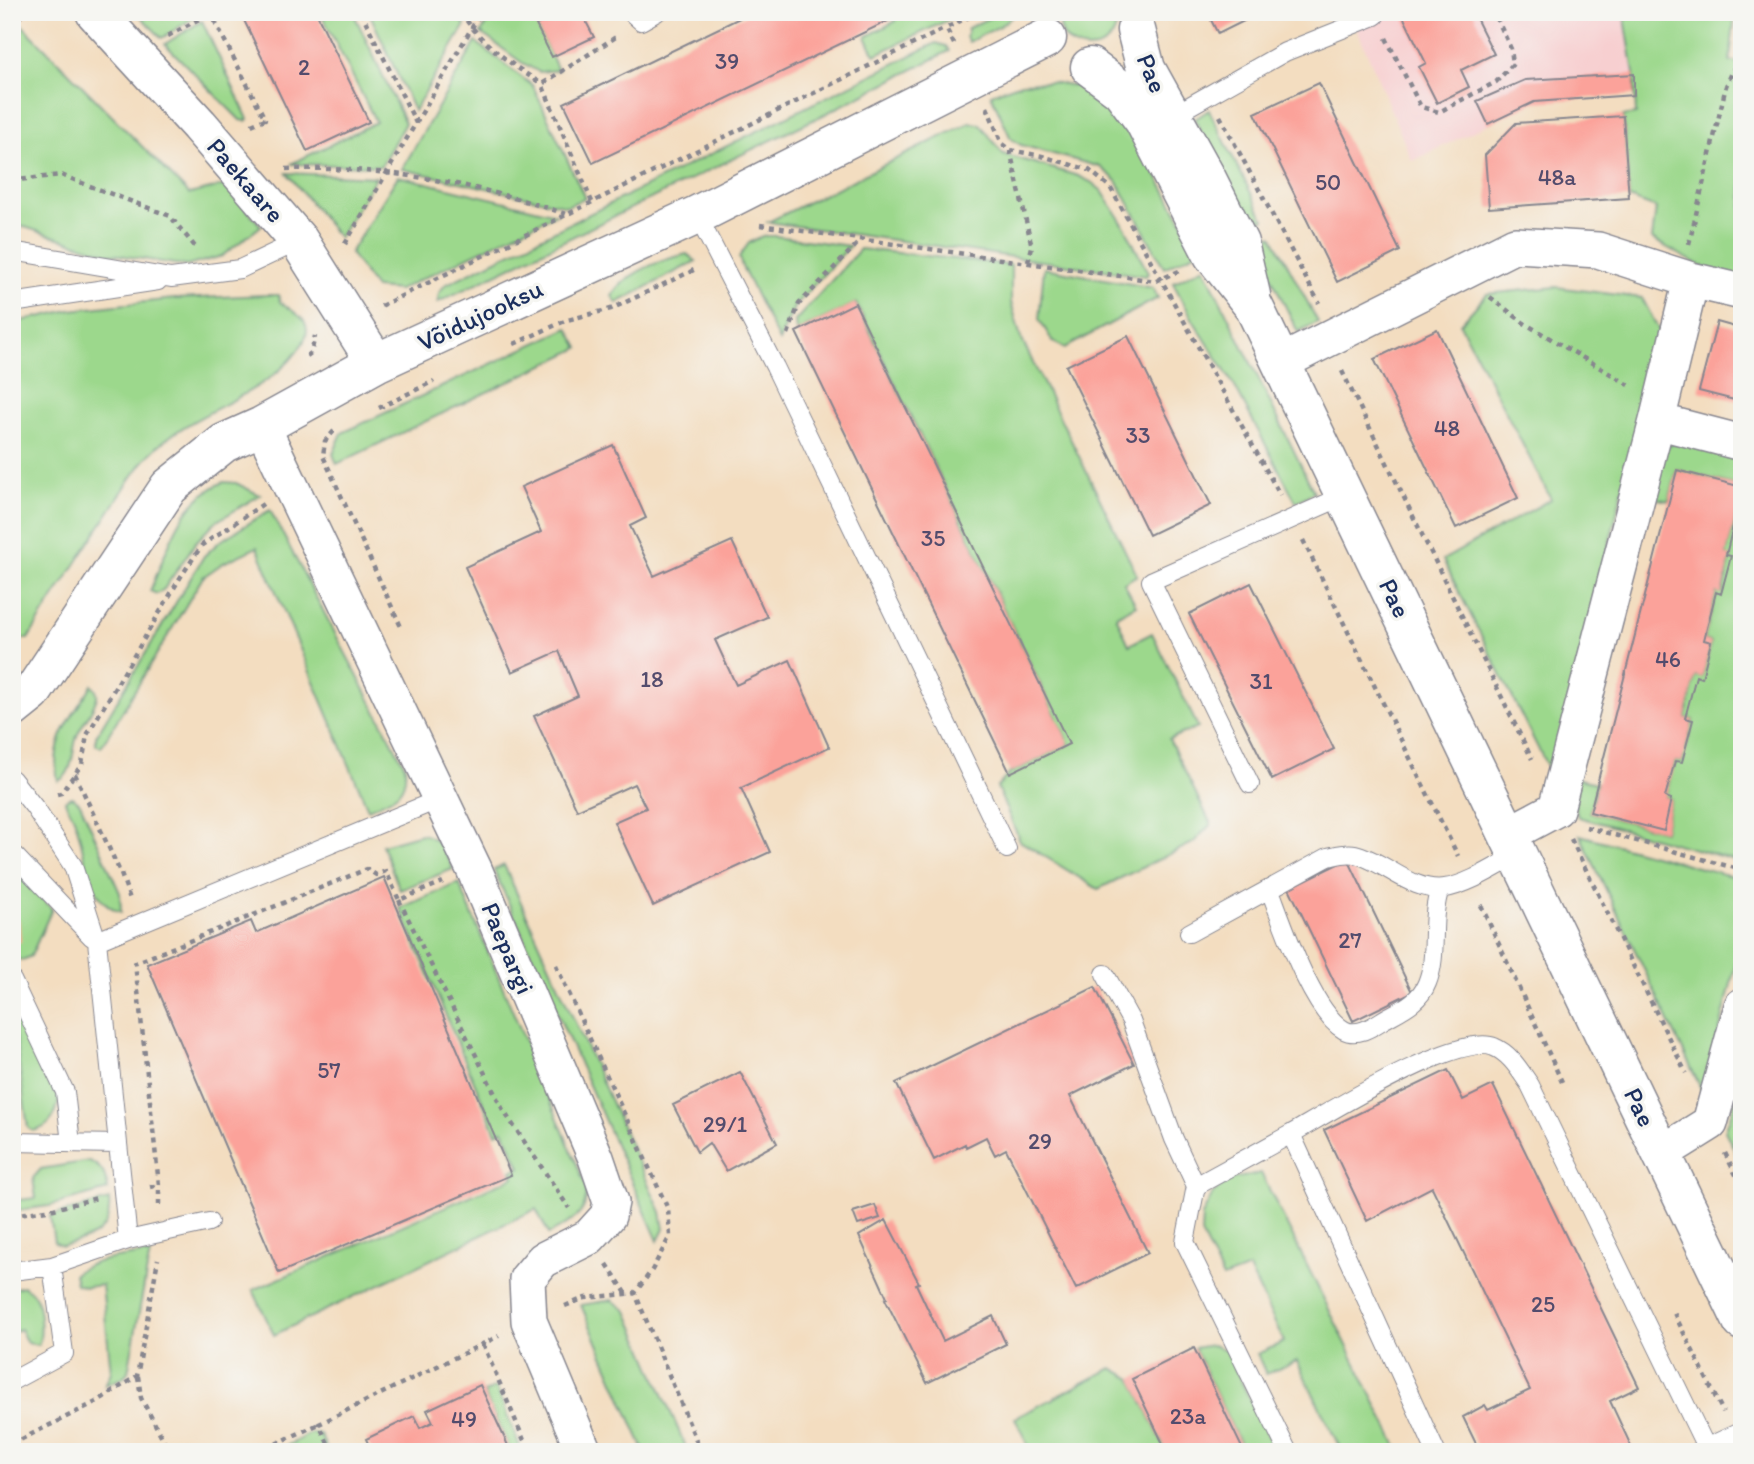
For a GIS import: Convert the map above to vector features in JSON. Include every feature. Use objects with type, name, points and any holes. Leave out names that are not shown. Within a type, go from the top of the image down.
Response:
[{"type":"street","name":"Paekaare","points":[[95,12],[199,125],[299,241],[376,363]]},
{"type":"street","points":[[1090,67],[1105,65],[1119,57],[1130,44],[1136,21]]},
{"type":"street","name":"Pae","points":[[1136,21],[1160,122]]},
{"type":"street","name":"Pae","points":[[1046,25],[1051,46],[1064,59],[1072,64],[1090,67],[1160,122],[1239,243],[1254,307],[1742,1321]]},
{"type":"street","name":"Võidujooksu","points":[[12,709],[32,693],[169,487],[224,443],[262,426],[376,363],[697,215],[971,75],[1046,25]]},
{"type":"street","points":[[1282,362],[1515,245],[1598,250],[1686,278],[1742,292]]},
{"type":"street","points":[[1514,844],[1560,808],[1659,412],[1686,278]]},
{"type":"street","points":[[1659,412],[1742,443]]},
{"type":"street","name":"Paepargi","points":[[262,426],[480,881],[596,1158],[611,1202],[608,1216],[589,1237],[543,1260],[527,1279],[529,1321],[584,1452]]},
{"type":"street","points":[[1710,1123],[1742,1006]]},
{"type":"street","name":"Pae","points":[[1668,1166],[1710,1123]]},
{"type":"street","name":"Pae","points":[[1668,1166],[1742,1275]]},
{"type":"lane","points":[[1160,122],[1285,52],[1375,16]]},
{"type":"lane","points":[[697,215],[775,367],[1007,849]]},
{"type":"lane","points":[[12,303],[240,269],[299,241]]},
{"type":"lane","points":[[12,251],[172,278]]},
{"type":"lane","points":[[1250,784],[1151,582],[1346,495]]},
{"type":"lane","points":[[12,779],[73,866],[97,942],[128,1240]]},
{"type":"lane","points":[[97,942],[442,798]]},
{"type":"lane","points":[[1189,933],[1328,858],[1345,853],[1355,854],[1428,888],[1440,888],[1469,880],[1514,844]]},
{"type":"lane","points":[[12,853],[97,942]]},
{"type":"lane","points":[[1270,890],[1297,958],[1325,1012],[1344,1030],[1355,1032],[1367,1030],[1412,1004],[1422,993],[1428,980],[1434,912],[1440,888]]},
{"type":"lane","points":[[1105,974],[1131,1021],[1174,1139],[1196,1186],[1185,1242],[1288,1452]]},
{"type":"lane","points":[[12,980],[65,1092],[71,1143]]},
{"type":"lane","points":[[1196,1186],[1430,1058],[1470,1046],[1492,1045],[1508,1056],[1530,1085],[1701,1450],[1738,1433]]},
{"type":"lane","points":[[1291,1134],[1436,1452]]},
{"type":"lane","points":[[12,1142],[117,1144]]},
{"type":"lane","points":[[12,1271],[52,1266],[128,1240],[209,1223]]},
{"type":"lane","points":[[12,1381],[64,1353],[52,1266]]},
{"type":"path","points":[[12,25],[25,12]]},
{"type":"path","points":[[166,37],[210,12],[265,119],[256,123]]},
{"type":"path","points":[[361,12],[416,123]]},
{"type":"path","points":[[461,12],[471,30],[515,67],[542,84],[592,202]]},
{"type":"path","points":[[340,253],[481,12]]},
{"type":"path","points":[[381,306],[979,12]]},
{"type":"path","points":[[1375,16],[1421,107],[1439,112],[1496,82],[1513,64],[1511,49],[1494,12]]},
{"type":"path","points":[[542,84],[643,15]]},
{"type":"path","points":[[946,29],[957,47]]},
{"type":"path","points":[[1686,278],[1726,86],[1740,57],[1742,34]]},
{"type":"path","points":[[1205,97],[1220,115],[1238,147],[1324,312],[1326,340],[1560,808],[1742,1187]]},
{"type":"path","points":[[984,98],[1002,144],[1010,150],[1089,170],[1110,187],[1292,519],[1469,880],[1562,1083]]},
{"type":"path","points":[[1010,150],[1032,247],[1028,262]]},
{"type":"path","points":[[282,169],[323,168],[421,176],[506,195],[566,215]]},
{"type":"path","points":[[12,179],[61,175],[170,216],[216,272]]},
{"type":"path","points":[[759,225],[1156,281],[1186,268]]},
{"type":"path","points":[[804,299],[861,240]]},
{"type":"path","points":[[1459,273],[1524,323],[1659,412]]},
{"type":"path","points":[[417,288],[421,297]]},
{"type":"path","points":[[30,802],[61,793],[82,764],[87,735],[202,545],[264,503],[293,489]]},
{"type":"path","points":[[75,774],[121,874],[150,956]]},
{"type":"path","points":[[1560,808],[1742,870]]},
{"type":"path","points":[[135,963],[367,869],[376,875],[386,872]]},
{"type":"path","points":[[399,900],[503,1110],[626,1293]]},
{"type":"path","points":[[159,1185],[158,1254],[138,1376],[141,1398],[170,1452]]},
{"type":"path","points":[[258,1452],[529,1321],[586,1298],[635,1293]]},
{"type":"path","points":[[1673,1310],[1738,1433]]},
{"type":"path","points":[[483,1344],[529,1452]]},
{"type":"path","points":[[12,1444],[98,1401],[138,1376]]},
{"type":"path","points":[[319,1424],[332,1452]]},
{"type":"shaded area","points":[[1350,12],[1624,12],[1634,74],[1634,95],[1534,102],[1412,161]]},
{"type":"green space","points":[[136,12],[196,12],[198,15],[162,38]]},
{"type":"green space","points":[[320,12],[353,12],[405,123],[381,166],[291,164],[376,122]]},
{"type":"green space","points":[[369,12],[456,12],[465,25],[414,111]]},
{"type":"green space","points":[[493,12],[549,12],[552,18],[537,25],[558,70],[539,72],[481,33]]},
{"type":"green space","points":[[891,12],[965,12],[875,55],[866,37],[896,21]]},
{"type":"green space","points":[[1001,12],[1017,12],[1000,26],[969,42],[966,37],[968,28]]},
{"type":"green space","points":[[1061,12],[1116,12],[1115,29],[1109,40],[1099,47],[1087,49],[1076,46],[1066,39],[1061,28]]},
{"type":"green space","points":[[1624,12],[1735,12],[1730,61],[1742,64],[1742,282],[1717,275],[1652,239],[1656,208],[1629,198],[1623,116],[1636,114],[1634,73]]},
{"type":"green space","points":[[12,15],[189,194],[227,185],[261,226],[222,256],[187,266],[106,253],[12,223]]},
{"type":"green space","points":[[202,21],[248,119],[246,121],[240,120],[165,44]]},
{"type":"green space","points":[[476,42],[533,86],[585,198],[567,206],[402,169]]},
{"type":"green space","points":[[936,43],[946,46],[949,51],[438,302],[439,293],[445,285]]},
{"type":"green space","points":[[1051,82],[1076,86],[1103,98],[1125,119],[1199,251],[1164,268],[1117,181],[1100,167],[1021,145],[1011,139],[991,94],[1021,83]]},
{"type":"green space","points":[[1209,110],[1264,219],[1247,228],[1195,119]]},
{"type":"green space","points":[[969,123],[980,124],[1003,154],[1078,176],[1102,191],[1126,229],[1148,273],[1146,276],[768,222]]},
{"type":"green space","points":[[287,173],[376,177],[339,238]]},
{"type":"green space","points":[[398,176],[556,214],[399,290],[375,288],[350,253]]},
{"type":"green space","points":[[1272,235],[1318,322],[1298,332],[1255,244]]},
{"type":"green space","points":[[762,236],[850,246],[795,305],[779,341],[739,257],[749,243]]},
{"type":"green space","points":[[860,249],[1011,265],[1011,302],[1021,338],[1137,575],[1124,583],[1136,605],[1116,616],[1129,645],[1152,633],[1198,727],[1169,739],[1211,824],[1193,843],[1098,889],[1020,841],[997,787],[1010,773],[1069,744],[856,303],[796,332],[795,321]]},
{"type":"green space","points":[[687,254],[696,261],[617,303],[612,296],[635,274]]},
{"type":"green space","points":[[1204,267],[1314,492],[1296,502],[1235,387],[1173,283]]},
{"type":"green space","points":[[1044,268],[1153,288],[1158,298],[1065,348],[1053,342],[1039,319]]},
{"type":"green space","points":[[1556,287],[1642,298],[1661,334],[1552,776],[1443,560],[1551,499],[1460,324],[1487,294]]},
{"type":"green space","points":[[279,295],[280,302],[301,317],[307,327],[304,341],[291,360],[253,389],[188,424],[151,453],[128,482],[28,639],[18,639],[12,612],[12,323],[70,310],[174,299]]},
{"type":"green space","points":[[568,328],[579,348],[337,464],[333,454],[342,433]]},
{"type":"green space","points":[[1685,438],[1742,454],[1742,487],[1677,470],[1669,501],[1649,497],[1662,448]]},
{"type":"green space","points":[[224,482],[236,483],[260,495],[214,523],[196,542],[164,589],[157,594],[150,591],[176,528],[185,514],[208,490]]},
{"type":"green space","points":[[270,510],[405,766],[401,790],[391,799],[368,809],[257,547],[223,563],[203,577],[101,747],[96,744],[96,736],[204,556],[219,542]]},
{"type":"green space","points":[[1736,514],[1742,515],[1742,862],[1578,817],[1571,794],[1574,778],[1597,783],[1590,812],[1664,831],[1671,799],[1665,797],[1675,761],[1682,762],[1693,720],[1685,718],[1696,676],[1702,677],[1711,642],[1704,640],[1716,592],[1722,593],[1731,557],[1726,555]]},
{"type":"green space","points":[[92,685],[97,692],[97,698],[77,736],[70,768],[58,781],[56,767],[60,741],[70,719]]},
{"type":"green space","points":[[73,797],[80,803],[120,893],[121,912],[109,906],[93,886],[79,833],[65,801]]},
{"type":"green space","points":[[421,834],[438,842],[453,869],[400,890],[382,845]]},
{"type":"green space","points":[[1580,835],[1742,879],[1742,938],[1704,1095]]},
{"type":"green space","points":[[504,865],[661,1212],[664,1229],[658,1241],[494,870]]},
{"type":"green space","points":[[12,868],[52,909],[31,956],[23,960],[12,959]]},
{"type":"green space","points":[[459,883],[586,1186],[585,1204],[577,1216],[549,1234],[536,1209],[274,1335],[253,1290],[514,1177],[512,1171],[520,1167],[503,1130],[496,1133],[400,908]]},
{"type":"green space","points":[[18,1016],[59,1099],[51,1120],[44,1127],[33,1131],[28,1128],[13,1022],[14,1017]]},
{"type":"green space","points":[[1742,1084],[1742,1165],[1725,1131]]},
{"type":"green space","points":[[89,1161],[103,1172],[108,1190],[49,1206],[12,1211],[12,1201],[36,1198],[33,1178],[41,1169]]},
{"type":"green space","points":[[1261,1173],[1400,1452],[1342,1452],[1297,1361],[1266,1374],[1257,1354],[1284,1342],[1249,1268],[1223,1278],[1201,1234],[1202,1216],[1212,1195],[1228,1180]]},
{"type":"green space","points":[[109,1200],[107,1221],[97,1233],[62,1246],[54,1242],[50,1216]]},
{"type":"green space","points":[[150,1253],[128,1372],[122,1378],[105,1385],[111,1372],[102,1285],[85,1287],[76,1284],[74,1274],[100,1261]]},
{"type":"green space","points":[[23,1286],[36,1298],[41,1329],[38,1345],[27,1343],[20,1329],[12,1333],[12,1289]]},
{"type":"green space","points":[[612,1300],[627,1311],[688,1452],[645,1452],[581,1305]]},
{"type":"green space","points":[[1212,1345],[1226,1350],[1273,1447],[1272,1452],[1244,1452],[1194,1348]]},
{"type":"green space","points":[[1112,1368],[1132,1379],[1167,1452],[1031,1452],[1015,1418]]},
{"type":"green space","points":[[496,1387],[522,1452],[511,1452],[484,1393]]},
{"type":"green space","points":[[311,1433],[320,1434],[328,1452],[275,1452]]},
{"type":"building","points":[[240,12],[316,12],[369,122],[307,151]]},
{"type":"building","points":[[563,12],[581,12],[594,37],[552,57],[536,25]]},
{"type":"building","points":[[752,12],[887,12],[890,20],[593,163],[564,103]]},
{"type":"building","points":[[1207,12],[1262,12],[1218,34]]},
{"type":"building","points":[[1401,12],[1473,12],[1494,54],[1461,70],[1469,87],[1437,103],[1419,67],[1426,63]]},
{"type":"building","points":[[1634,74],[1634,95],[1534,102],[1488,124],[1477,101],[1525,80]]},
{"type":"building","points":[[1319,83],[1400,251],[1337,282],[1255,113]]},
{"type":"building","points":[[1623,116],[1629,198],[1489,208],[1485,155],[1516,123]]},
{"type":"building","points":[[855,303],[1069,744],[1010,773],[796,332]]},
{"type":"building","points":[[1717,322],[1742,329],[1742,402],[1699,391]]},
{"type":"building","points":[[1437,329],[1518,498],[1456,528],[1374,359]]},
{"type":"building","points":[[1128,336],[1211,505],[1149,535],[1066,366]]},
{"type":"building","points":[[613,445],[646,518],[630,526],[654,576],[732,541],[767,617],[715,640],[736,685],[790,660],[829,747],[741,788],[770,852],[653,906],[614,822],[646,808],[634,784],[577,810],[534,716],[578,696],[559,651],[512,672],[465,567],[541,532],[521,487]]},
{"type":"building","points":[[1677,470],[1742,487],[1742,515],[1736,514],[1726,555],[1731,556],[1721,594],[1716,592],[1704,640],[1711,642],[1702,678],[1696,676],[1685,718],[1693,720],[1682,762],[1675,761],[1665,797],[1671,799],[1664,831],[1590,812]]},
{"type":"building","points":[[1251,583],[1334,749],[1272,780],[1189,614]]},
{"type":"building","points":[[1348,859],[1412,992],[1353,1021],[1289,888]]},
{"type":"building","points":[[384,877],[511,1175],[279,1273],[147,964],[251,921],[256,933]]},
{"type":"building","points":[[19,919],[21,942],[12,943],[12,920]]},
{"type":"building","points":[[1095,987],[1134,1064],[1070,1096],[1148,1253],[1076,1289],[1006,1149],[995,1155],[986,1137],[934,1160],[896,1083]]},
{"type":"building","points":[[1448,1070],[1463,1100],[1493,1085],[1639,1387],[1610,1401],[1632,1448],[1624,1452],[1480,1452],[1463,1417],[1485,1405],[1488,1410],[1530,1390],[1432,1187],[1367,1221],[1324,1130]]},
{"type":"building","points":[[740,1072],[777,1143],[726,1171],[709,1143],[697,1152],[673,1105]]},
{"type":"building","points":[[875,1205],[880,1218],[858,1225],[853,1212]]},
{"type":"building","points":[[886,1220],[919,1283],[916,1284],[943,1341],[993,1316],[1006,1344],[927,1383],[885,1299],[887,1298],[859,1236]]},
{"type":"building","points":[[1194,1348],[1244,1452],[1167,1452],[1132,1379]]},
{"type":"building","points":[[480,1385],[511,1452],[372,1452],[366,1439],[414,1416],[420,1428],[433,1422],[427,1410]]}]
